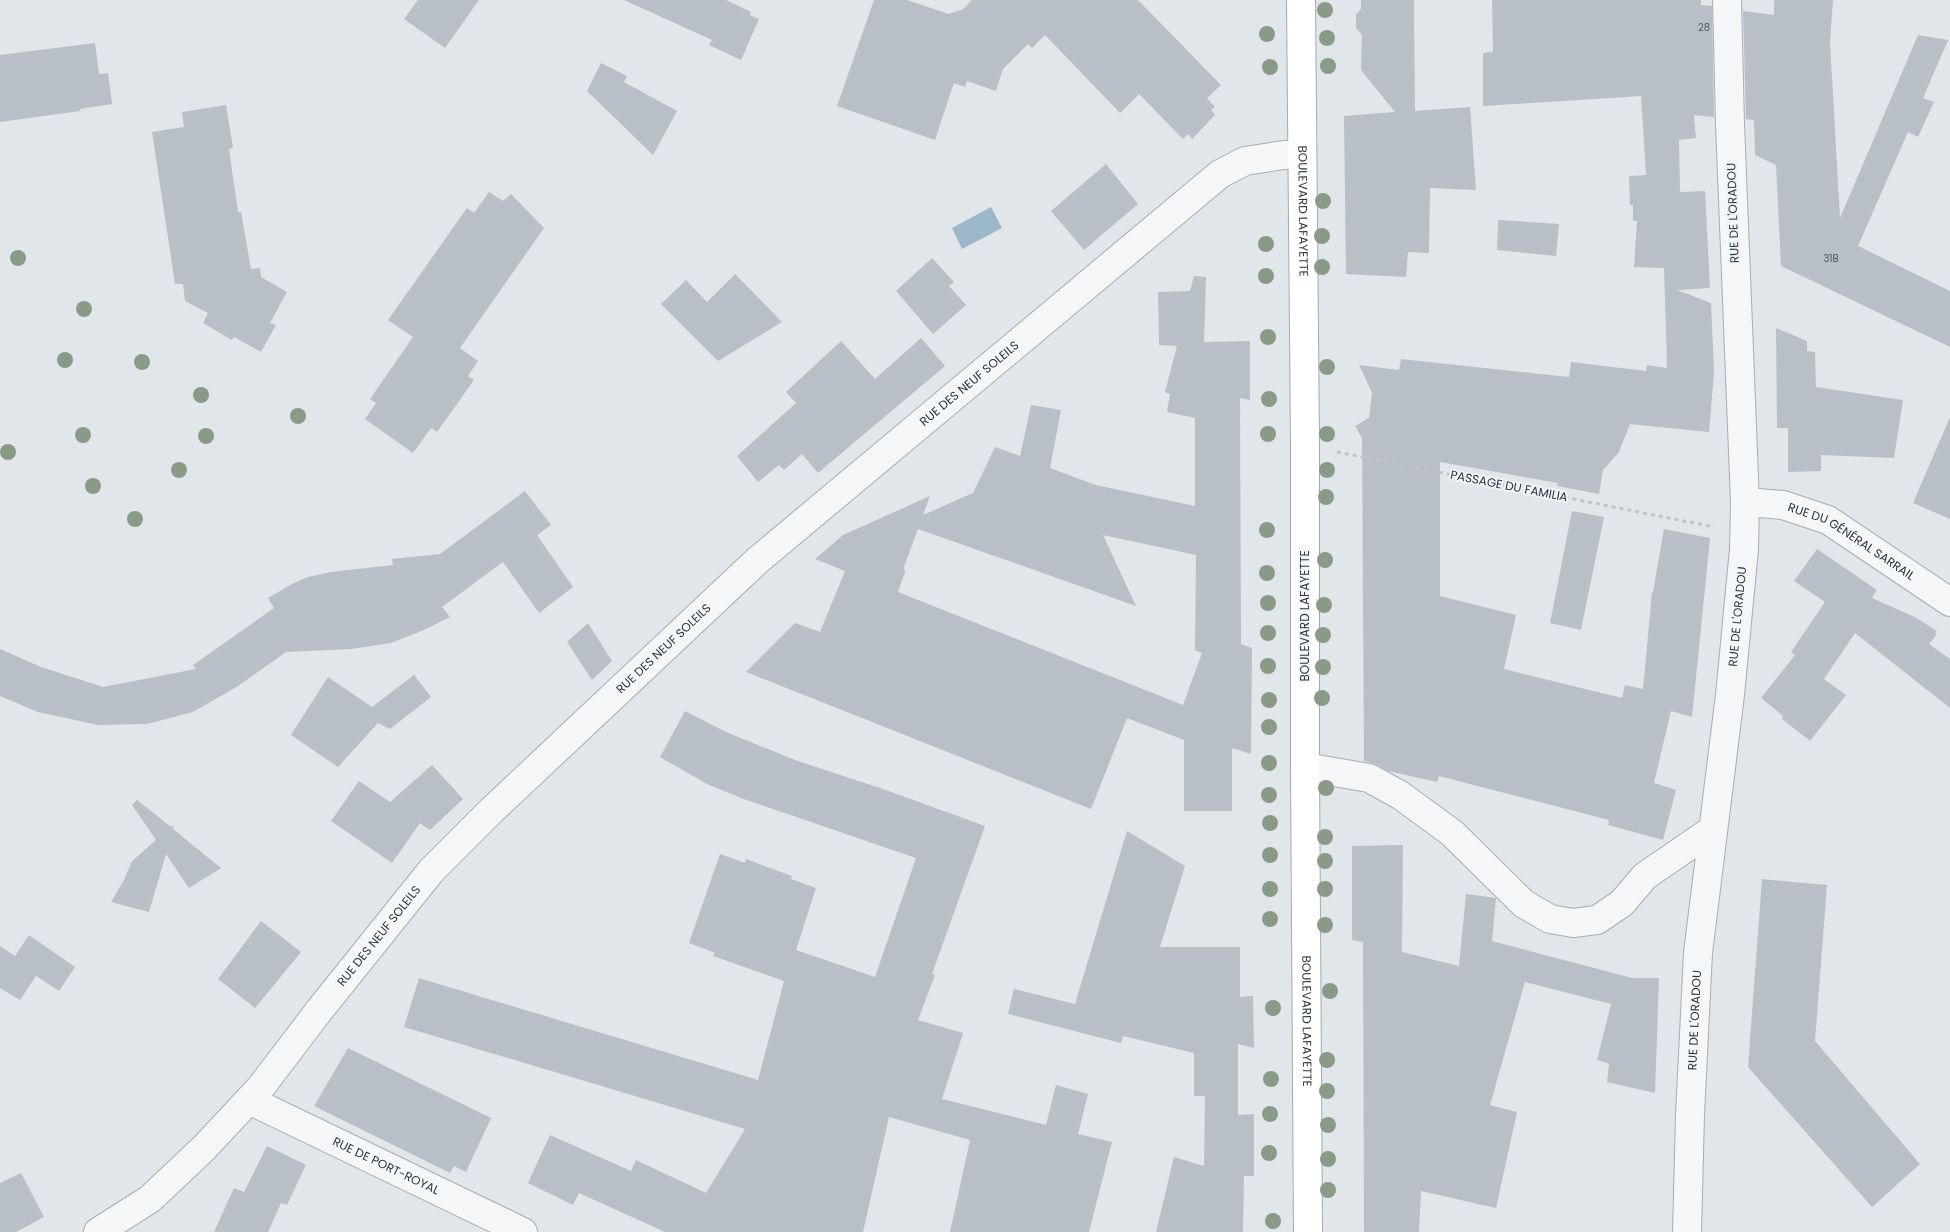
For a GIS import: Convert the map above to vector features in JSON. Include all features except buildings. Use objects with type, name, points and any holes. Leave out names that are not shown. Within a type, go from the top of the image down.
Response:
[{"type":"main road","name":"BOULEVARD LAFAYETTE","points":[[1301,0],[1308,1232]]},
{"type":"street","name":"RUE DE L'ORADOU","points":[[1687,1232],[1690,1115],[1698,953],[1731,685],[1744,549],[1745,502],[1727,0]]},
{"type":"street","name":"RUE DES NEUF SOLEILS","points":[[98,1232],[150,1199],[204,1148],[249,1100],[431,871],[491,811],[758,560],[1220,174],[1245,161],[1302,154]]},
{"type":"street","name":"RUE DU GÉNÉRAL SARRAIL","points":[[1745,502],[1783,505],[1828,520],[1950,602]]},
{"type":"street","points":[[1305,767],[1369,778],[1400,795],[1452,833],[1524,904],[1550,919],[1573,923],[1597,920],[1622,903],[1645,876],[1712,830]]},
{"type":"street","name":"RUE DE PORT-ROYAL","points":[[249,1100],[523,1232]]},
{"type":"path","name":"PASSAGE DU FAMILIA","points":[[1341,453],[1711,526]]},
{"type":"water","points":[[991,207],[1002,228],[962,249],[952,228]]}]
